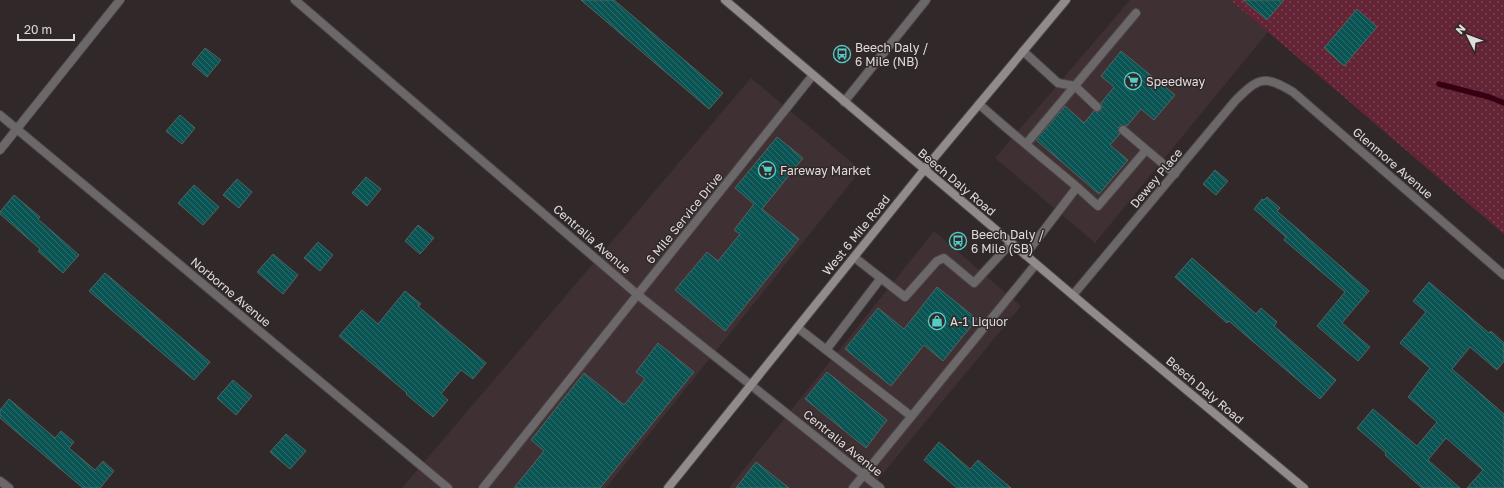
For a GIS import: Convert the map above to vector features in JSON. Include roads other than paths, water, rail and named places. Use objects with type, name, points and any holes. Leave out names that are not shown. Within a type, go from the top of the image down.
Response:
[{"type":"main road","name":"Beech Daly Road","points":[[725,0],[1011,244],[1304,488]]},
{"type":"main road","name":"West 6 Mile Road","points":[[668,488],[924,170],[1066,0]]},
{"type":"street","points":[[0,150],[120,0]]},
{"type":"street","name":"Centralia Avenue","points":[[295,0],[638,295],[750,386],[880,488]]},
{"type":"street","points":[[844,102],[926,0]]},
{"type":"street","points":[[1026,144],[1136,13]]},
{"type":"street","points":[[1023,51],[1058,83],[1075,86],[1097,107]]},
{"type":"street","name":"6 Mile Service Drive","points":[[483,488],[813,75]]},
{"type":"street","name":"Dewey Place","points":[[1073,295],[1235,101],[1248,87],[1260,80]]},
{"type":"street","name":"Glenmore Avenue","points":[[1260,80],[1275,81],[1293,92],[1504,275]]},
{"type":"street","points":[[979,104],[1014,136],[1026,144],[1098,206],[1146,150]]},
{"type":"street","name":"Norborne Avenue","points":[[0,115],[448,488]]},
{"type":"street","points":[[1123,130],[1175,174]]},
{"type":"street","points":[[1025,255],[1077,187]]},
{"type":"street","points":[[854,257],[905,298],[937,261],[944,258],[974,283],[1011,244]]},
{"type":"street","points":[[853,488],[1036,264]]},
{"type":"street","points":[[826,350],[881,278]]},
{"type":"street","points":[[798,328],[911,416]]},
{"type":"street","points":[[0,481],[9,488]]},
{"type":"waterway","points":[[1439,84],[1489,97],[1504,103]]},
{"type":"place","name":"Beech Daly / 6 Mile (NB)","points":[[842,54]]},
{"type":"place","name":"Speedway","points":[[1133,81]]},
{"type":"place","name":"Fareway Market","points":[[767,170]]},
{"type":"place","name":"Beech Daly / 6 Mile (SB)","points":[[958,241]]},
{"type":"place","name":"A-1 Liquor","points":[[937,321]]}]
